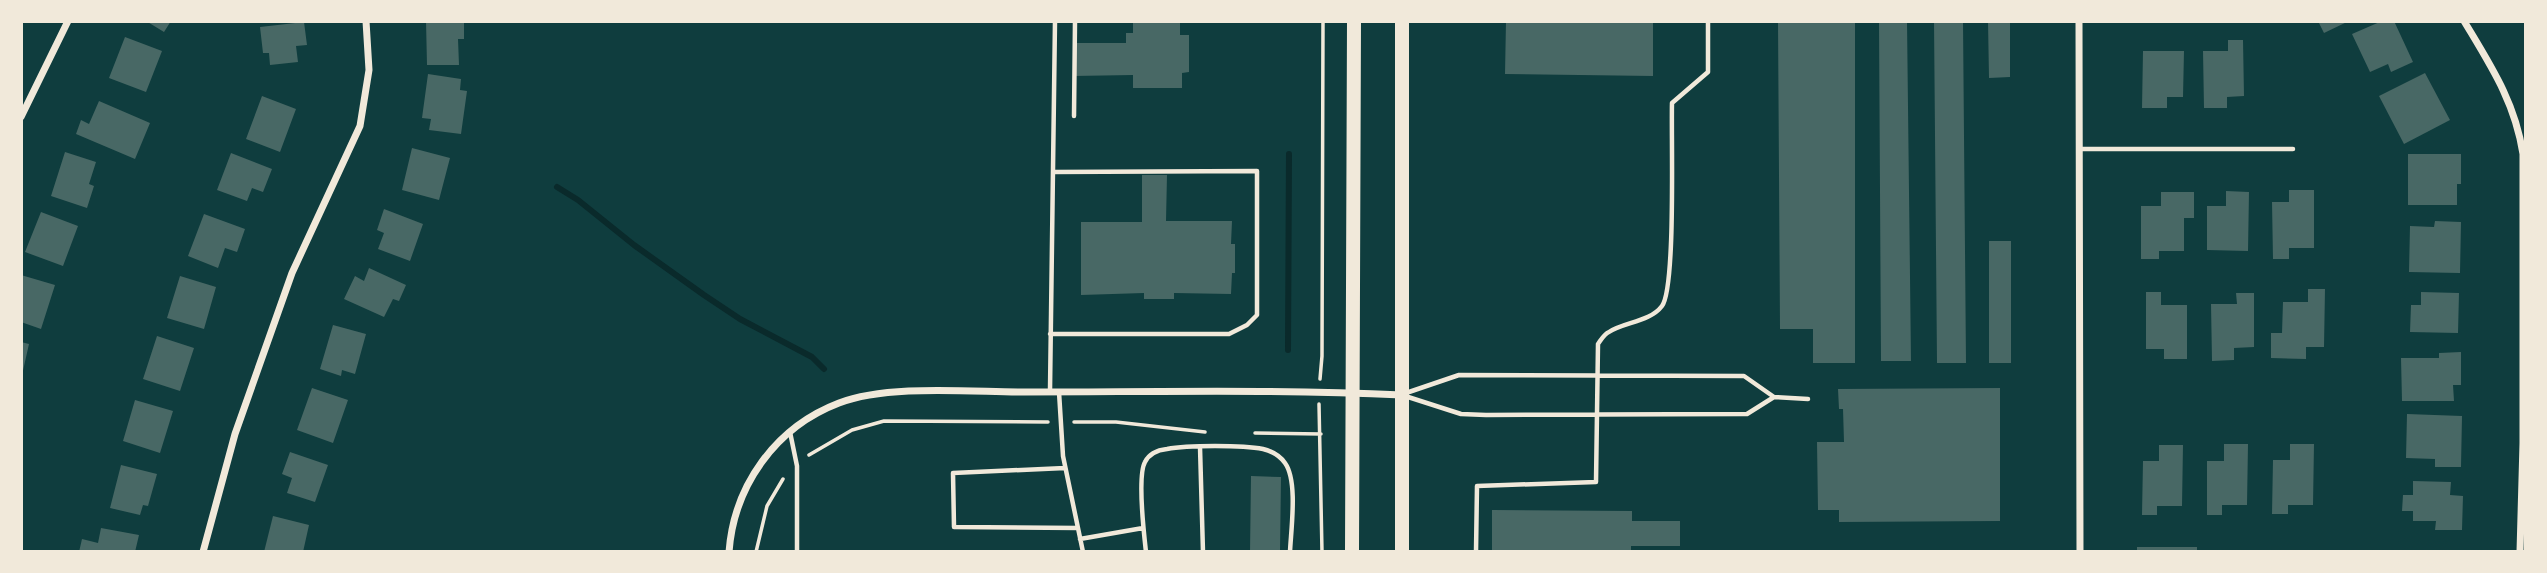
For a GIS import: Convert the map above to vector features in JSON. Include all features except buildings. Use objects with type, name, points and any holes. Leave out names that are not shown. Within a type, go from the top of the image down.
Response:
[{"type":"main road","points":[[1352,552],[1354,21]]},
{"type":"main road","points":[[1402,21],[1402,552]]},
{"type":"street","points":[[21,117],[68,21]]},
{"type":"street","points":[[203,552],[236,434],[285,292],[360,126],[369,70],[366,21]]},
{"type":"street","points":[[2078,21],[2080,552]]},
{"type":"street","points":[[2464,21],[2511,103],[2523,155],[2523,443],[2520,552]]},
{"type":"street","points":[[729,552],[737,506],[750,478],[768,452],[790,431],[816,413],[870,394],[1055,392],[1402,395]]},
{"type":"lane","points":[[1055,21],[1050,334],[1065,468],[1083,552]]},
{"type":"lane","points":[[1074,116],[1075,21]]},
{"type":"lane","points":[[1476,552],[1477,486],[1596,482],[1598,344],[1607,333],[1651,315],[1661,307],[1666,297],[1670,260],[1672,103],[1708,72],[1708,21]]},
{"type":"lane","points":[[2079,149],[2293,149]]},
{"type":"lane","points":[[1050,334],[1228,334],[1247,325],[1257,315],[1257,171],[1054,172]]},
{"type":"lane","points":[[1402,395],[1459,375],[1744,376],[1774,397],[1808,399]]},
{"type":"lane","points":[[1402,395],[1461,414],[1748,414],[1774,397]]},
{"type":"lane","points":[[790,431],[797,466],[797,552]]},
{"type":"lane","points":[[1200,447],[1203,552]]},
{"type":"lane","points":[[1146,552],[1143,528],[1144,463],[1151,454],[1164,449],[1200,447],[1262,449],[1275,453],[1285,462],[1292,480],[1290,552]]},
{"type":"lane","points":[[1065,468],[953,473],[954,527],[1078,528]]},
{"type":"lane","points":[[1080,539],[1143,528]]},
{"type":"path","points":[[1322,552],[1318,393],[1322,356],[1323,21]]},
{"type":"path","points":[[756,552],[767,506],[784,477],[822,445],[866,425],[884,421],[1106,421],[1205,432]]},
{"type":"path","points":[[1253,433],[1321,434]]},
{"type":"waterway","points":[[1288,350],[1289,154]]},
{"type":"waterway","points":[[557,187],[704,295],[740,319],[812,357],[824,369]]}]
